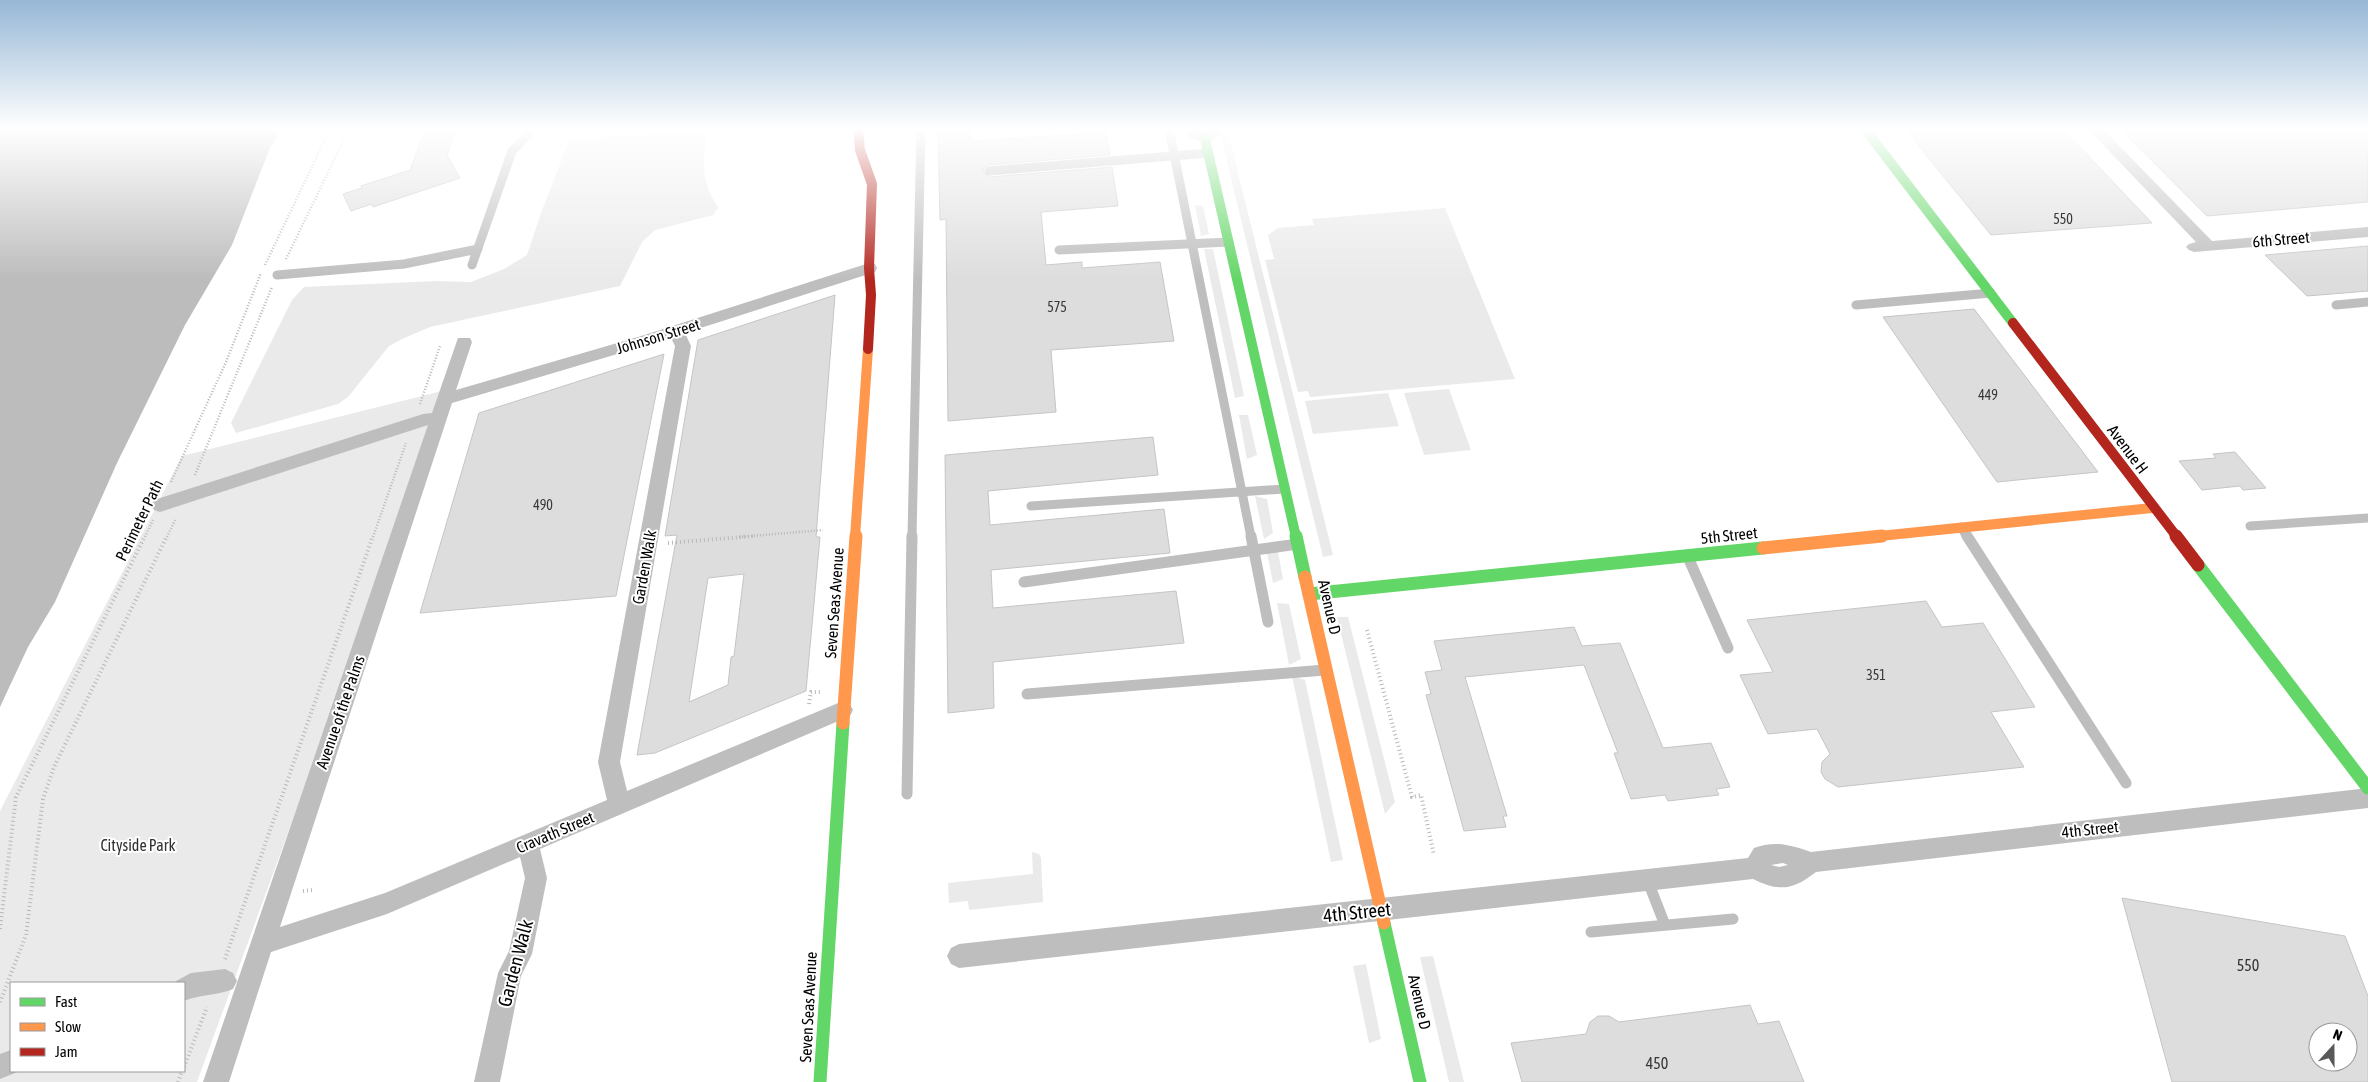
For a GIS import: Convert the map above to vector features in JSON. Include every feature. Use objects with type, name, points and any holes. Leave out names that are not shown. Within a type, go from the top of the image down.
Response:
[{"type":"street","name":"Seven Seas Avenue","points":[[820,1082],[871,295],[869,268],[872,184],[870,179]]},
{"type":"street","name":"Avenue D","points":[[1216,179],[1228,242],[1420,1082]]},
{"type":"street","name":"Avenue H","points":[[1903,179],[1991,293],[2152,508],[2368,788]]},
{"type":"street","name":"6th Street","points":[[2141,179],[2201,246],[2368,232]]},
{"type":"street","name":"Johnson Street","points":[[446,399],[676,331],[869,268]]},
{"type":"street","name":"Garden Walk","points":[[620,804],[609,762],[684,346],[676,331]]},
{"type":"street","name":"Avenue of the Palms","points":[[216,1082],[464,342]]},
{"type":"street","points":[[160,505],[421,421]]},
{"type":"street","name":"5th Street","points":[[1309,594],[2152,508]]},
{"type":"street","name":"Cravath Street","points":[[262,944],[387,903],[843,710]]},
{"type":"street","name":"4th Street","points":[[959,956],[1755,868],[1762,855],[1783,853],[1811,862],[2368,798]]},
{"type":"street","name":"Garden Walk","points":[[488,1082],[510,973],[520,954],[536,878],[528,844]]},
{"type":"street","points":[[185,988],[220,982]]},
{"type":"lane","points":[[472,265],[502,179]]},
{"type":"lane","points":[[907,794],[920,179]]},
{"type":"lane","points":[[1180,179],[1268,622]]},
{"type":"lane","points":[[1059,250],[1228,242]]},
{"type":"lane","points":[[278,275],[404,264],[478,249]]},
{"type":"lane","points":[[1856,305],[1991,293]]},
{"type":"lane","points":[[2336,305],[2368,302]]},
{"type":"lane","points":[[1031,506],[1242,494],[1285,489]]},
{"type":"lane","points":[[2250,526],[2368,518]]},
{"type":"lane","points":[[1961,527],[2126,784]]},
{"type":"lane","points":[[1024,582],[1298,544]]},
{"type":"lane","points":[[1687,555],[1728,648]]},
{"type":"lane","points":[[1027,694],[1326,670]]},
{"type":"lane","points":[[1647,879],[1665,925]]},
{"type":"lane","points":[[1591,932],[1733,919]]},
{"type":"path","name":"Perimeter Path","points":[[0,929],[16,797],[160,505],[226,362],[254,288],[306,179]]},
{"type":"path","points":[[0,1002],[26,935],[43,799],[54,767],[186,497],[278,275],[324,179]]},
{"type":"path","points":[[185,1065],[220,982],[421,421],[440,346]]},
{"type":"path","points":[[668,543],[823,530]]},
{"type":"path","points":[[1367,630],[1412,796],[1421,795],[1434,855]]},
{"type":"path","points":[[809,707],[811,692],[824,692]]},
{"type":"green space","points":[[554,179],[706,179],[708,189],[718,208],[713,215],[655,230],[642,242],[620,286],[430,327],[389,346],[348,397],[338,404],[236,433],[231,423],[292,300],[304,287],[437,281],[471,282],[504,269],[527,255]]},
{"type":"green space","points":[[1231,179],[1240,179],[1333,555],[1323,557]]},
{"type":"green space","points":[[1195,205],[1203,206],[1209,234],[1201,236]]},
{"type":"green space","points":[[1445,208],[1515,379],[1310,397],[1308,391],[1298,392],[1265,260],[1274,259],[1268,235],[1278,228],[1314,225],[1312,219]]},
{"type":"green space","points":[[1204,249],[1213,249],[1244,396],[1235,398]]},
{"type":"green space","name":"Cityside Park","points":[[450,389],[197,1082],[0,1082],[0,811],[182,456]]},
{"type":"green space","points":[[1449,389],[1471,450],[1424,455],[1404,393]]},
{"type":"green space","points":[[1388,393],[1399,426],[1313,434],[1305,401]]},
{"type":"green space","points":[[1239,415],[1248,415],[1257,455],[1247,459]]},
{"type":"green space","points":[[1255,496],[1267,499],[1273,533],[1264,539]]},
{"type":"green space","points":[[1266,548],[1278,552],[1283,579],[1273,583]]},
{"type":"green space","points":[[1277,603],[1289,604],[1301,659],[1289,665]]},
{"type":"green space","points":[[1337,617],[1348,617],[1395,802],[1385,814]]},
{"type":"green space","points":[[1292,676],[1305,680],[1343,860],[1331,862]]},
{"type":"green space","points":[[1032,852],[1039,854],[1041,858],[1043,902],[969,910],[968,901],[949,903],[948,883],[1033,874]]},
{"type":"green space","points":[[1433,956],[1464,1082],[1449,1082],[1420,957]]},
{"type":"green space","points":[[1366,964],[1381,1039],[1369,1043],[1353,966]]},
{"type":"shaded area","points":[[0,179],[278,179],[0,747]]},
{"type":"pier","points":[[258,179],[283,179],[269,212],[0,749],[0,707],[28,647],[55,602],[117,463],[185,325],[232,245]]},
{"type":"building","points":[[381,179],[456,179],[373,207],[372,204],[351,211],[343,194],[362,188],[361,186]]},
{"type":"building","points":[[939,179],[1114,179],[1118,206],[1041,212],[1046,265],[1082,262],[1082,268],[1160,262],[1174,341],[1051,350],[1056,412],[948,421],[946,219],[940,220]]},
{"type":"building","points":[[1946,179],[2111,179],[2152,223],[1991,235]]},
{"type":"building","points":[[2170,179],[2368,179],[2368,202],[2207,216]]},
{"type":"building","points":[[2368,246],[2368,291],[2307,296],[2265,255]]},
{"type":"building","points":[[835,295],[816,537],[820,537],[806,691],[655,753],[637,755],[677,535],[665,536],[698,340]],"holes":[[[744,574],[734,656],[731,657],[728,685],[689,702],[708,578]]]},
{"type":"building","points":[[1974,309],[2098,472],[1997,482],[1883,317]]},
{"type":"building","points":[[664,354],[616,596],[420,613],[479,413]]},
{"type":"building","points":[[1153,437],[1158,475],[988,491],[990,525],[1164,509],[1170,553],[991,570],[993,608],[1176,591],[1184,643],[993,662],[994,708],[948,713],[945,455]]},
{"type":"building","points":[[2235,452],[2266,488],[2243,490],[2240,486],[2202,490],[2179,461],[2216,458],[2213,454]]},
{"type":"building","points":[[1926,601],[1942,627],[1983,623],[2035,707],[1991,712],[2024,767],[1838,787],[1825,779],[1821,772],[1822,762],[1830,754],[1817,729],[1768,734],[1740,675],[1773,672],[1747,620]]},
{"type":"building","points":[[1574,627],[1582,646],[1620,643],[1663,748],[1711,743],[1730,787],[1716,789],[1719,795],[1668,801],[1665,795],[1631,799],[1614,753],[1618,753],[1584,665],[1465,677],[1507,816],[1503,816],[1506,827],[1464,831],[1426,695],[1431,694],[1425,672],[1442,670],[1434,641]]},
{"type":"building","points":[[2122,898],[2345,936],[2368,996],[2368,1082],[2172,1082]]},
{"type":"building","points":[[1750,1005],[1758,1024],[1779,1021],[1804,1082],[1522,1082],[1511,1043],[1586,1034],[1590,1022],[1598,1016],[1609,1016],[1619,1022]]},
{"type":"traffic: fast","points":[[1214,179],[1305,577]]},
{"type":"traffic: fast","points":[[1904,179],[2013,323]]},
{"type":"traffic: fast","points":[[1309,594],[1763,548]]},
{"type":"traffic: fast","points":[[2198,565],[2368,788]]},
{"type":"traffic: fast","points":[[820,1082],[843,723]]},
{"type":"traffic: fast","points":[[1384,923],[1420,1082]]},
{"type":"traffic: slow","points":[[843,723],[868,349]]},
{"type":"traffic: slow","points":[[1763,548],[2152,508]]},
{"type":"traffic: slow","points":[[1305,577],[1384,923]]},
{"type":"traffic: jam","points":[[868,349],[871,295],[869,268],[872,184],[870,179]]},
{"type":"traffic: jam","points":[[2013,323],[2198,565]]}]
